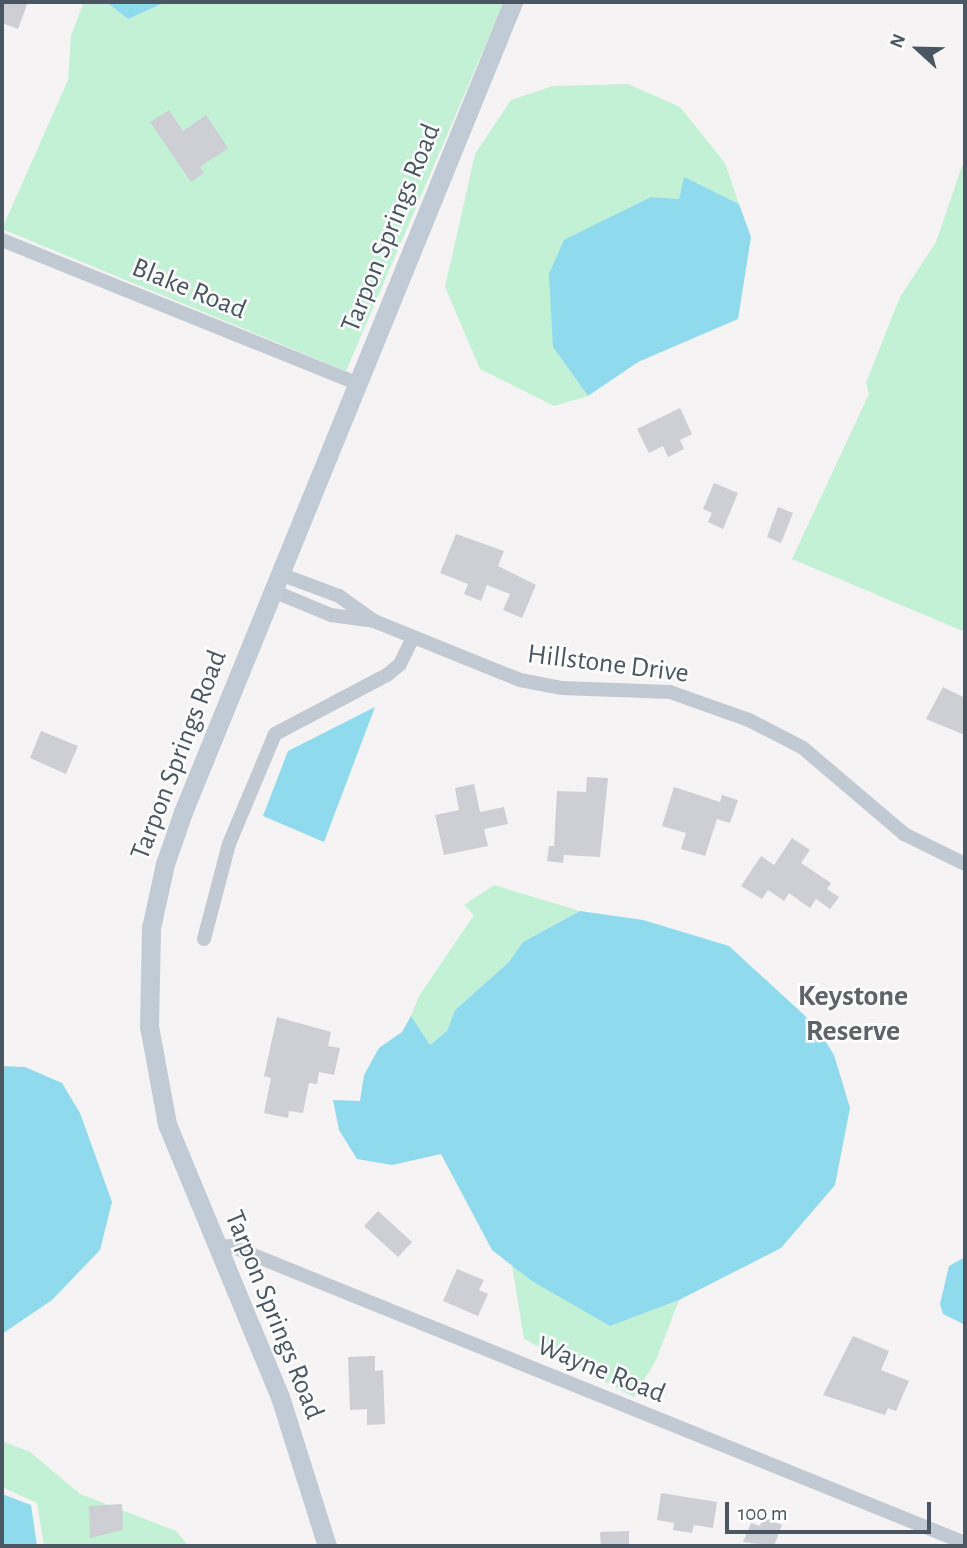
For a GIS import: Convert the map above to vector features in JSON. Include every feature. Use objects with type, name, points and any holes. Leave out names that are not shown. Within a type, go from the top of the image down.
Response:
[{"type":"main road","name":"Tarpon Springs Road","points":[[327,1546],[281,1397],[161,1103],[151,1051],[148,960],[164,864],[513,2]]},
{"type":"street","name":"Blake Road","points":[[2,240],[358,384]]},
{"type":"street","name":"Hillstone Drive","points":[[277,583],[339,596],[374,621],[520,680],[562,688],[670,692],[749,719],[803,748],[904,834],[965,864]]},
{"type":"street","name":"Hillstone Drive","points":[[277,583],[331,615],[374,621]]},
{"type":"street","points":[[331,615],[339,596]]},
{"type":"street","points":[[204,939],[219,872],[275,734],[387,675],[400,664],[413,638]]},
{"type":"street","name":"Wayne Road","points":[[218,1247],[231,1246],[965,1543]]},
{"type":"green space","points":[[84,2],[106,2],[128,19],[166,2],[504,2],[346,371],[2,229],[68,80],[71,35]]},
{"type":"green space","points":[[628,84],[680,107],[725,163],[739,204],[684,178],[679,199],[651,197],[629,208],[553,347],[588,396],[554,406],[480,369],[445,287],[475,154],[511,100],[553,86]]},
{"type":"green space","points":[[962,166],[965,167],[965,632],[792,559],[869,394],[866,383],[900,297],[936,242]]},
{"type":"green space","points":[[494,885],[580,911],[523,942],[509,962],[455,1010],[447,1031],[430,1045],[411,1016],[419,996],[474,915],[464,905]]},
{"type":"green space","points":[[512,1265],[610,1326],[679,1300],[656,1360],[634,1397],[524,1339]]},
{"type":"green space","points":[[2,1441],[30,1452],[80,1494],[176,1531],[189,1546],[44,1546],[37,1503],[2,1487]]},
{"type":"water","points":[[106,2],[166,2],[128,19]]},
{"type":"water","points":[[684,177],[739,204],[751,237],[738,319],[638,362],[588,396],[553,347],[549,274],[564,240],[651,197],[679,199]]},
{"type":"water","points":[[375,707],[324,842],[263,816],[288,751]]},
{"type":"water","points":[[580,911],[643,920],[729,946],[816,1026],[834,1055],[850,1108],[835,1185],[781,1248],[679,1300],[610,1326],[532,1281],[492,1250],[441,1154],[392,1165],[357,1159],[339,1130],[333,1100],[360,1101],[364,1075],[379,1048],[402,1032],[411,1016],[430,1045],[447,1031],[455,1010],[509,962],[523,942]]},
{"type":"water","points":[[2,1066],[25,1067],[62,1083],[80,1113],[112,1202],[100,1250],[52,1300],[2,1334]]},
{"type":"water","points":[[965,1257],[965,1325],[943,1314],[940,1304],[949,1266]]},
{"type":"water","points":[[2,1494],[31,1505],[37,1546],[2,1546]]},
{"type":"building","points":[[2,2],[28,2],[18,29],[2,23]]},
{"type":"building","points":[[169,110],[183,131],[206,115],[228,148],[200,167],[204,173],[191,182],[150,122]]},
{"type":"building","points":[[680,408],[692,434],[680,440],[684,449],[668,457],[663,446],[649,453],[637,429]]},
{"type":"building","points":[[714,483],[738,493],[723,529],[708,522],[712,513],[703,509]]},
{"type":"building","points":[[778,507],[793,513],[781,543],[767,537]]},
{"type":"building","points":[[456,534],[504,551],[498,566],[536,585],[522,618],[503,610],[510,594],[487,585],[481,601],[464,594],[468,584],[440,573]]},
{"type":"building","points":[[943,687],[965,698],[965,735],[926,719]]},
{"type":"building","points":[[41,731],[78,746],[66,774],[30,758]]},
{"type":"building","points":[[587,777],[608,778],[600,857],[564,855],[563,863],[547,861],[549,846],[554,846],[557,791],[586,792]]},
{"type":"building","points":[[474,784],[480,812],[504,807],[508,824],[484,829],[488,846],[444,855],[435,815],[459,810],[455,788]]},
{"type":"building","points":[[674,787],[720,802],[722,795],[738,800],[730,823],[717,819],[705,856],[681,849],[686,833],[662,826]]},
{"type":"building","points":[[792,838],[810,850],[801,863],[831,883],[827,889],[839,897],[830,909],[816,899],[810,908],[789,893],[784,901],[768,890],[762,899],[741,886],[761,856],[774,865]]},
{"type":"building","points":[[277,1017],[331,1032],[328,1046],[340,1048],[334,1075],[319,1072],[317,1084],[309,1083],[303,1113],[289,1111],[288,1118],[264,1113],[271,1078],[264,1076]]},
{"type":"building","points":[[378,1211],[412,1242],[398,1257],[364,1226]]},
{"type":"building","points":[[457,1269],[484,1280],[479,1290],[488,1294],[478,1316],[443,1301]]},
{"type":"building","points":[[853,1336],[889,1351],[881,1370],[909,1381],[896,1411],[888,1408],[885,1415],[823,1395]]},
{"type":"building","points":[[375,1356],[375,1371],[383,1370],[385,1424],[367,1425],[367,1409],[350,1410],[348,1357]]},
{"type":"building","points":[[661,1493],[717,1502],[713,1528],[694,1525],[692,1533],[673,1530],[674,1523],[657,1520]]},
{"type":"building","points":[[122,1504],[123,1530],[90,1538],[89,1506]]},
{"type":"building","points":[[763,1517],[782,1525],[774,1546],[743,1542],[751,1523],[760,1526]]},
{"type":"building","points":[[629,1531],[629,1546],[601,1546],[600,1532]]},
{"type":"district","name":"Keystone Reserve","points":[[853,1013]]}]
